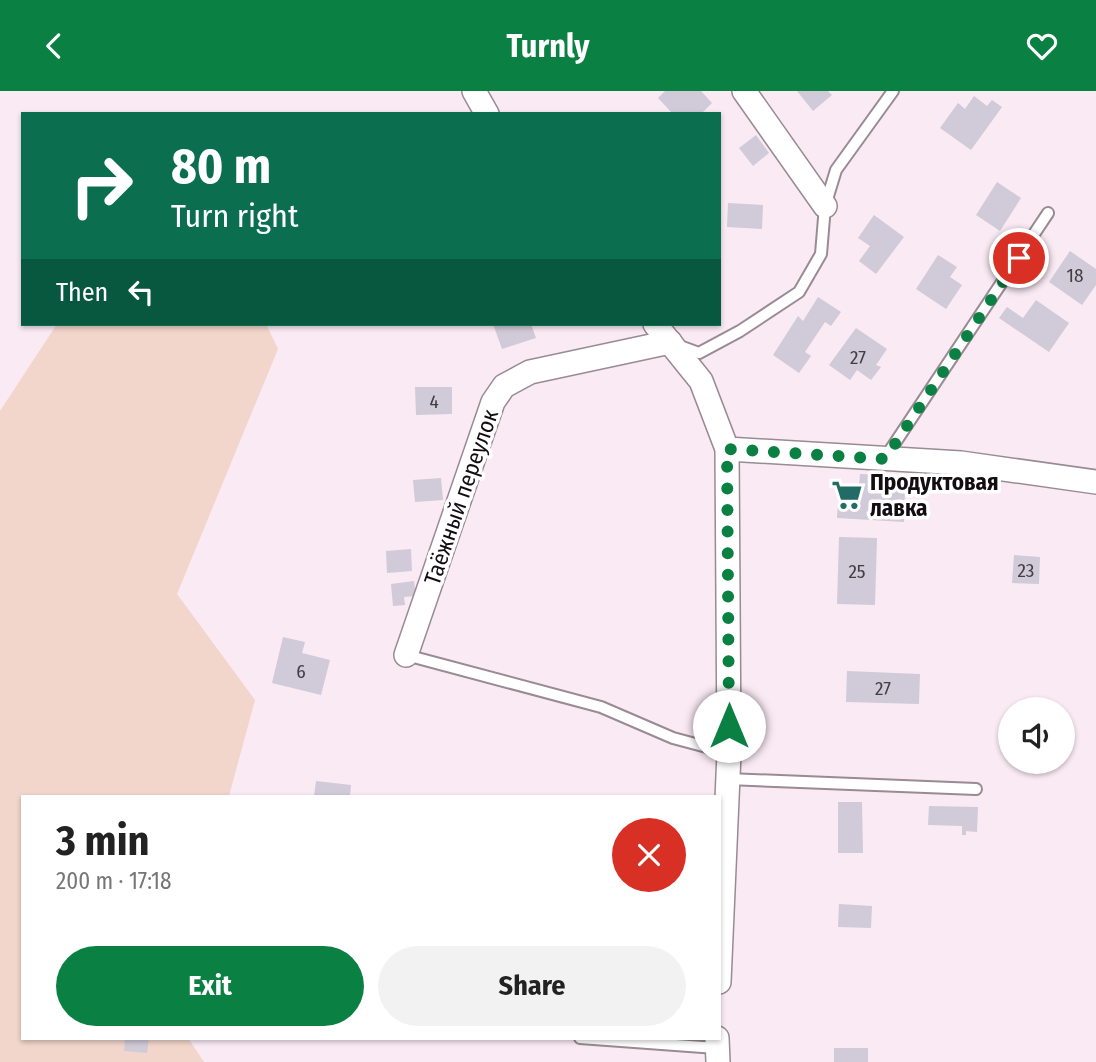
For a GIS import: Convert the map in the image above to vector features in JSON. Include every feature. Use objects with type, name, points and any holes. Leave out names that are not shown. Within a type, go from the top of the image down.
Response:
[{"type":"street","points":[[474,91],[486,112]]},
{"type":"street","points":[[744,91],[825,207]]},
{"type":"street","points":[[658,326],[701,381],[727,449],[729,753],[721,937]]},
{"type":"street","name":"Таёжный переулок","points":[[406,655],[493,402],[503,386],[530,372],[670,342]]},
{"type":"street","points":[[727,449],[961,463],[1096,482]]},
{"type":"lane","points":[[670,342],[699,352],[740,331],[799,292],[821,254],[825,207],[836,170],[893,91]]},
{"type":"lane","points":[[885,459],[1048,213]]},
{"type":"lane","points":[[406,655],[601,707],[673,738],[729,753]]},
{"type":"lane","points":[[728,779],[976,789]]},
{"type":"lane","points":[[605,1040],[717,1049]]},
{"type":"shaded area","points":[[56,326],[267,326],[278,349],[177,594],[255,700],[229,795],[21,795],[21,1040],[189,1040],[204,1062],[0,1062],[0,411]]},
{"type":"building","points":[[665,91],[701,91],[712,103],[703,112],[671,112],[658,98]]},
{"type":"building","points":[[797,91],[828,91],[832,95],[813,111]]},
{"type":"building","points":[[974,96],[987,106],[992,100],[1002,107],[971,150],[940,128],[958,103],[965,109]]},
{"type":"building","points":[[756,135],[769,153],[753,166],[739,148]]},
{"type":"building","points":[[997,182],[1021,198],[1000,231],[976,215]]},
{"type":"building","points":[[728,203],[763,205],[762,229],[727,227]]},
{"type":"building","points":[[874,215],[904,237],[876,274],[859,261],[870,246],[858,238]]},
{"type":"building","points":[[1070,251],[1096,269],[1096,285],[1082,305],[1049,282]]},
{"type":"building","points":[[938,255],[957,267],[950,277],[962,285],[946,309],[916,289]]},
{"type":"building","points":[[818,297],[841,312],[831,326],[825,322],[805,352],[811,356],[799,373],[773,355],[798,316],[803,321]]},
{"type":"building","points":[[1036,300],[1069,323],[1049,352],[999,318],[1007,307],[1023,318]]},
{"type":"building","points":[[494,326],[532,326],[536,338],[502,349]]},
{"type":"building","points":[[856,328],[887,349],[876,365],[881,367],[871,380],[857,370],[850,380],[829,365]]},
{"type":"building","points":[[415,387],[452,387],[452,414],[416,415]]},
{"type":"building","points":[[860,474],[885,475],[884,487],[905,489],[904,522],[837,518],[839,485],[859,486]]},
{"type":"building","points":[[441,478],[443,500],[415,502],[413,480]]},
{"type":"building","points":[[839,537],[877,538],[875,605],[837,604]]},
{"type":"building","points":[[411,549],[412,571],[387,573],[386,551]]},
{"type":"building","points":[[1014,555],[1040,557],[1039,584],[1012,583]]},
{"type":"building","points":[[414,581],[416,596],[404,597],[405,605],[393,606],[391,584]]},
{"type":"building","points":[[283,637],[305,642],[302,653],[330,660],[321,695],[272,683]]},
{"type":"building","points":[[847,671],[920,674],[919,704],[846,702]]},
{"type":"building","points":[[316,781],[351,785],[350,795],[314,795]]},
{"type":"building","points":[[838,802],[862,802],[863,853],[838,853]]},
{"type":"building","points":[[929,806],[978,807],[977,832],[966,831],[966,835],[962,835],[962,826],[928,825]]},
{"type":"building","points":[[839,904],[872,906],[871,928],[838,927]]},
{"type":"building","points":[[125,1040],[149,1040],[147,1053],[124,1051]]},
{"type":"building","points":[[834,1048],[868,1048],[868,1062],[834,1062]]},
{"type":"place","name":"Продуктовая лавка","points":[[847,495]]},
{"type":"route","points":[[729,726],[727,449],[885,459],[1019,258]]}]
